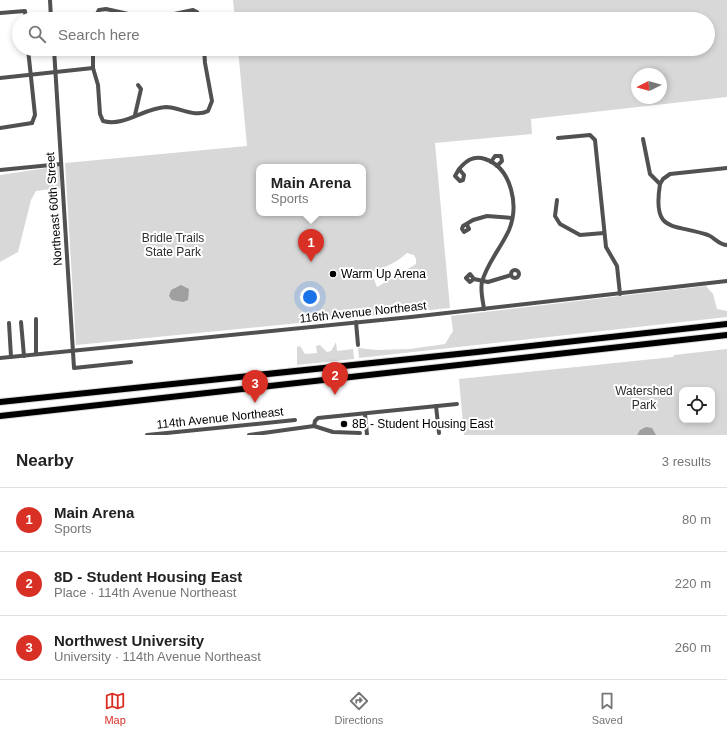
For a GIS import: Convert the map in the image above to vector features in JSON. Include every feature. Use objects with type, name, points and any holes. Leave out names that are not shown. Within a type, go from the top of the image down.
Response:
[{"type":"highway","points":[[0,402],[727,324]]},
{"type":"highway","points":[[0,416],[727,335]]},
{"type":"street","points":[[50,0],[51,12]]},
{"type":"street","points":[[98,12],[99,10],[106,9],[120,12]]},
{"type":"street","points":[[184,12],[193,10],[197,12]]},
{"type":"street","points":[[0,13],[12,12]]},
{"type":"street","points":[[12,12],[25,12]]},
{"type":"street","points":[[29,56],[35,115],[32,123]]},
{"type":"street","name":"Northeast 60th Street","points":[[54,56],[74,368],[131,362]]},
{"type":"street","points":[[93,56],[93,68],[98,85],[100,114],[104,121],[120,122],[149,110],[166,107],[200,114],[210,109],[212,101],[204,56]]},
{"type":"street","points":[[0,78],[93,68]]},
{"type":"street","points":[[135,115],[141,89],[138,85]]},
{"type":"street","points":[[0,128],[32,123],[37,126]]},
{"type":"street","points":[[558,138],[587,135],[593,137],[596,143],[606,249],[617,266],[620,294]]},
{"type":"street","points":[[643,139],[650,174],[660,184]]},
{"type":"street","points":[[496,155],[501,156],[502,161],[494,164],[496,155]]},
{"type":"street","points":[[459,169],[466,161],[475,157],[494,164],[509,183],[512,218],[509,230],[482,281],[484,309]]},
{"type":"street","points":[[0,170],[61,164]]},
{"type":"street","points":[[727,168],[670,174],[660,184],[659,210],[662,219],[671,226],[709,236],[720,244],[727,245]]},
{"type":"street","points":[[557,200],[554,212],[556,219],[560,224],[580,235],[604,233]]},
{"type":"street","points":[[467,225],[473,220],[488,216],[512,218]]},
{"type":"street","points":[[474,279],[482,281],[497,280],[511,275]]},
{"type":"street","name":"116th Avenue Northeast","points":[[0,358],[484,309],[727,281]]},
{"type":"street","points":[[36,319],[36,354]]},
{"type":"street","points":[[21,322],[24,356]]},
{"type":"street","points":[[356,322],[358,345]]},
{"type":"street","points":[[9,323],[11,357]]},
{"type":"street","points":[[314,426],[315,421],[318,418],[457,404]]},
{"type":"street","points":[[436,406],[439,433]]},
{"type":"street","points":[[365,414],[367,435]]},
{"type":"street","name":"114th Avenue Northeast","points":[[147,435],[179,433],[295,420]]},
{"type":"street","points":[[249,435],[314,426],[333,432],[360,433]]},
{"type":"green space","name":"Bridle Trails State Park","points":[[233,0],[727,0],[727,97],[667,104],[667,68],[631,68],[631,104],[665,104],[531,119],[532,134],[435,143],[450,308],[76,345],[65,163],[247,146],[239,56],[715,56],[715,12],[234,12]],"holes":[[[407,253],[414,255],[416,264],[377,287],[371,272],[390,265]]]},
{"type":"green space","points":[[60,166],[60,188],[36,191],[31,200],[18,252],[0,262],[0,175]]},
{"type":"green space","points":[[706,286],[713,294],[717,309],[727,311],[727,317],[359,358],[358,348],[377,350],[410,349],[445,344],[453,331],[451,316]]},
{"type":"green space","points":[[336,342],[337,351],[353,349],[354,359],[297,365],[297,347],[300,346],[305,354],[317,353],[316,346],[320,345],[327,352],[331,351]]},
{"type":"green space","name":"Watershed Park","points":[[727,349],[727,435],[464,435],[459,379],[673,357],[674,355]]},
{"type":"shaded area","points":[[181,285],[189,289],[188,300],[183,302],[172,300],[169,296],[171,290]]},
{"type":"shaded area","points":[[646,427],[652,428],[656,435],[637,435],[640,430]]},
{"type":"place","name":"Main Arena","points":[[311,262]]},
{"type":"place","name":"Warm Up Arena","points":[[333,274]]},
{"type":"place","name":"8D - Student Housing East","points":[[335,395]]},
{"type":"place","name":"Northwest University","points":[[255,403]]},
{"type":"place","name":"8B - Student Housing East","points":[[344,424]]}]
